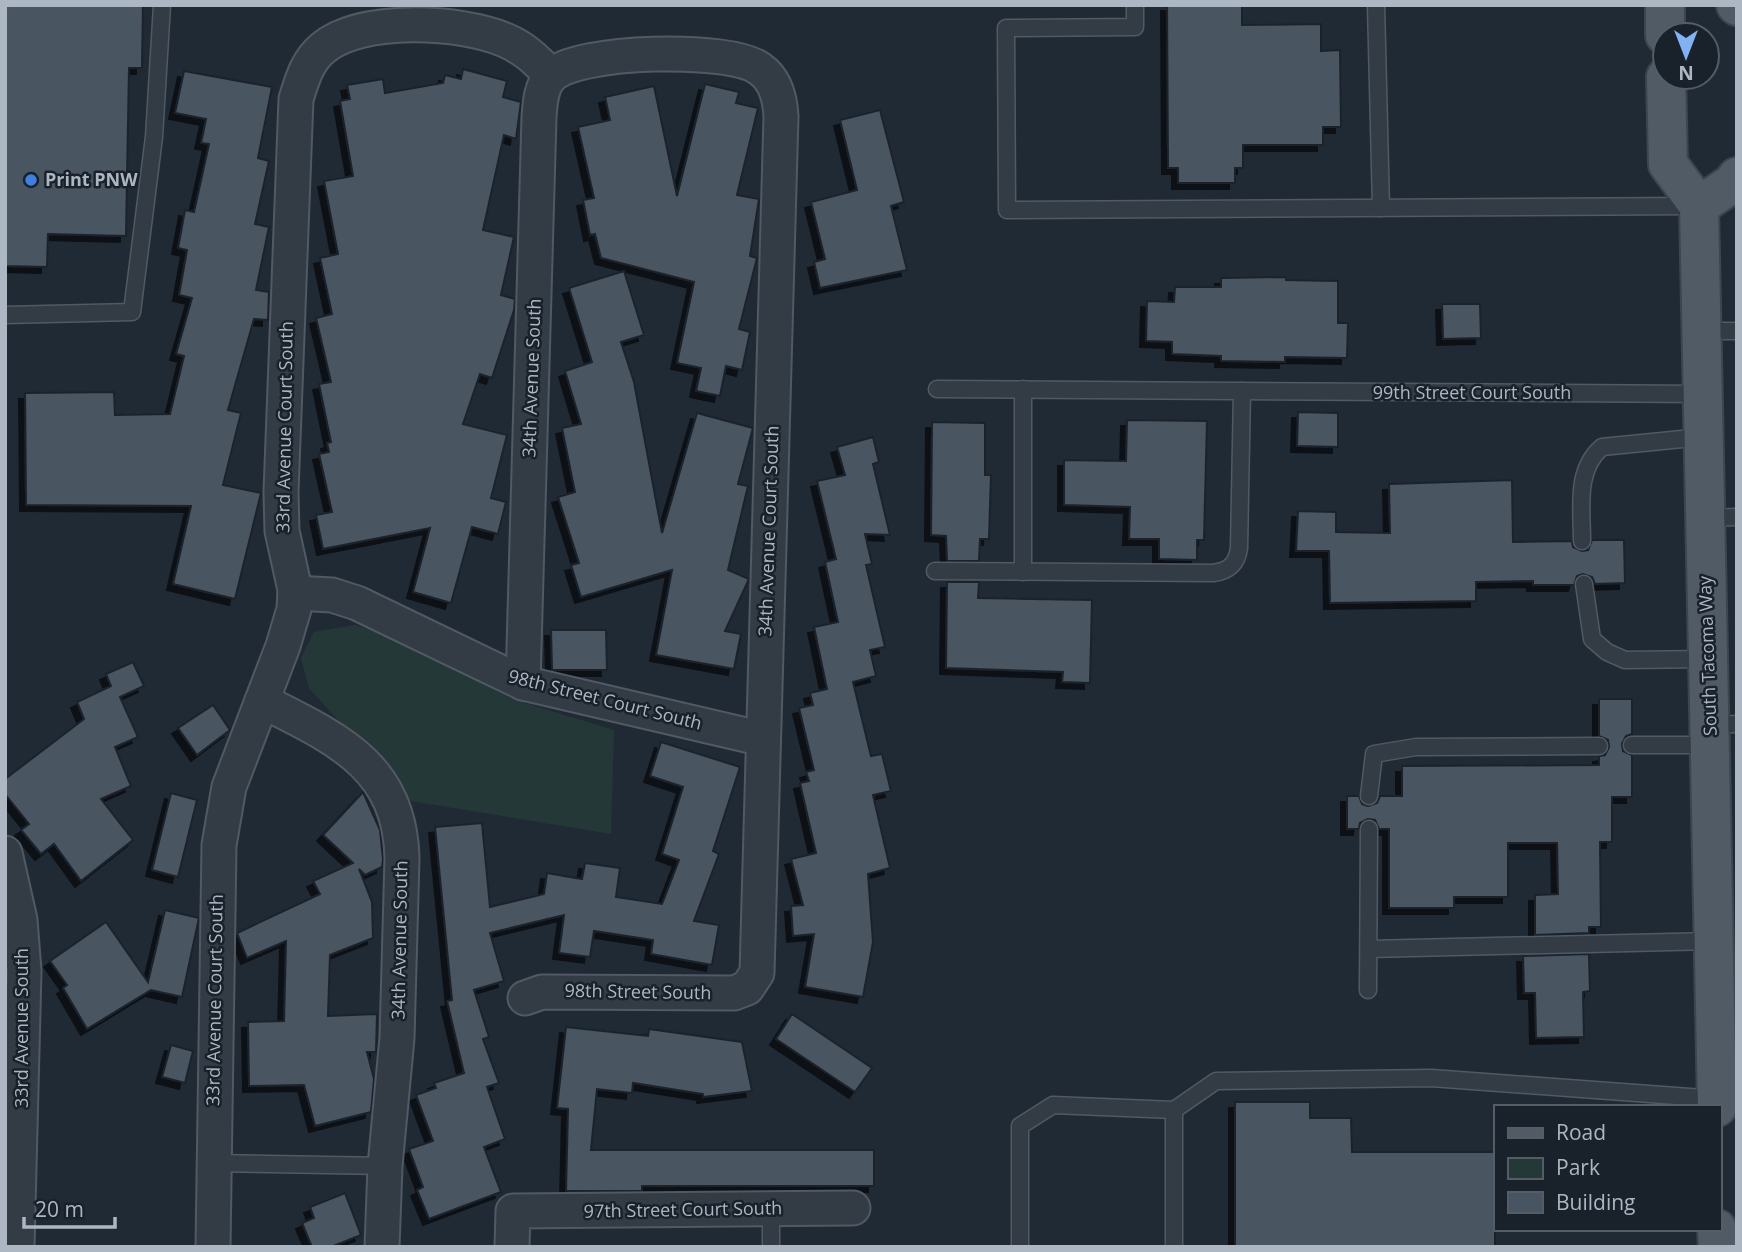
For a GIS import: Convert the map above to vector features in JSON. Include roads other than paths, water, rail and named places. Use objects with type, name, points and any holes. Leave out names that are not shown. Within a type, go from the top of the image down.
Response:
[{"type":"main road","points":[[1666,91],[1668,164],[1699,206],[1734,183],[1737,177]]},
{"type":"main road","name":"South Tacoma Way","points":[[1699,206],[1719,331],[1702,394],[1702,437],[1720,517],[1709,659],[1720,731],[1716,941],[1717,1103]]},
{"type":"street","name":"33rd Avenue Court South","points":[[213,1247],[216,909],[221,824],[229,786],[289,628],[295,593],[281,509],[296,99],[313,58],[337,37],[388,26],[433,27],[503,39],[532,56],[551,76]]},
{"type":"street","name":"34th Avenue Court South","points":[[551,76],[565,67],[587,61],[697,54],[746,61],[768,76],[778,95],[781,132],[757,969],[750,986]]},
{"type":"street","name":"34th Avenue South","points":[[523,683],[539,117],[543,91],[551,76]]},
{"type":"street","name":"98th Street Court South","points":[[295,593],[332,595],[357,603],[523,683],[763,739]]},
{"type":"street","name":"34th Avenue South","points":[[262,701],[327,735],[356,755],[385,789],[398,820],[402,858],[397,1038],[385,1166],[382,1247]]},
{"type":"street","name":"33rd Avenue South","points":[[5,853],[20,920],[24,971],[18,1247]]},
{"type":"street","name":"98th Street South","points":[[525,998],[542,992],[734,993],[750,986]]},
{"type":"street","name":"97th Street Court South","points":[[512,1247],[513,1211],[853,1208]]},
{"type":"lane","points":[[5,315],[132,313],[154,137],[162,5]]},
{"type":"lane","points":[[1135,5],[1135,27],[1006,28],[1007,210],[1699,206]]},
{"type":"lane","points":[[1376,5],[1381,208]]},
{"type":"lane","name":"99th Street Court South","points":[[937,389],[1702,394]]},
{"type":"lane","points":[[1023,389],[1023,572]]},
{"type":"lane","points":[[935,571],[1213,573],[1230,567],[1237,559],[1240,548],[1241,391]]},
{"type":"lane","points":[[1582,541],[1583,479],[1591,457],[1596,452],[1602,447],[1702,437]]},
{"type":"lane","points":[[1584,584],[1592,639],[1607,652],[1625,660],[1709,659]]},
{"type":"lane","points":[[1632,745],[1720,731]]},
{"type":"lane","points":[[1369,796],[1374,754],[1416,747],[1599,746]]},
{"type":"lane","points":[[1368,990],[1369,829]]},
{"type":"lane","points":[[1369,949],[1716,941]]},
{"type":"lane","points":[[1020,1247],[1020,1126],[1053,1105],[1174,1110],[1216,1081],[1432,1078],[1717,1103]]},
{"type":"lane","points":[[1174,1110],[1174,1247]]},
{"type":"lane","points":[[213,1163],[385,1166]]},
{"type":"lane","points":[[771,1209],[771,1247]]},
{"type":"place","name":"Print PNW","points":[[31,180]]}]
